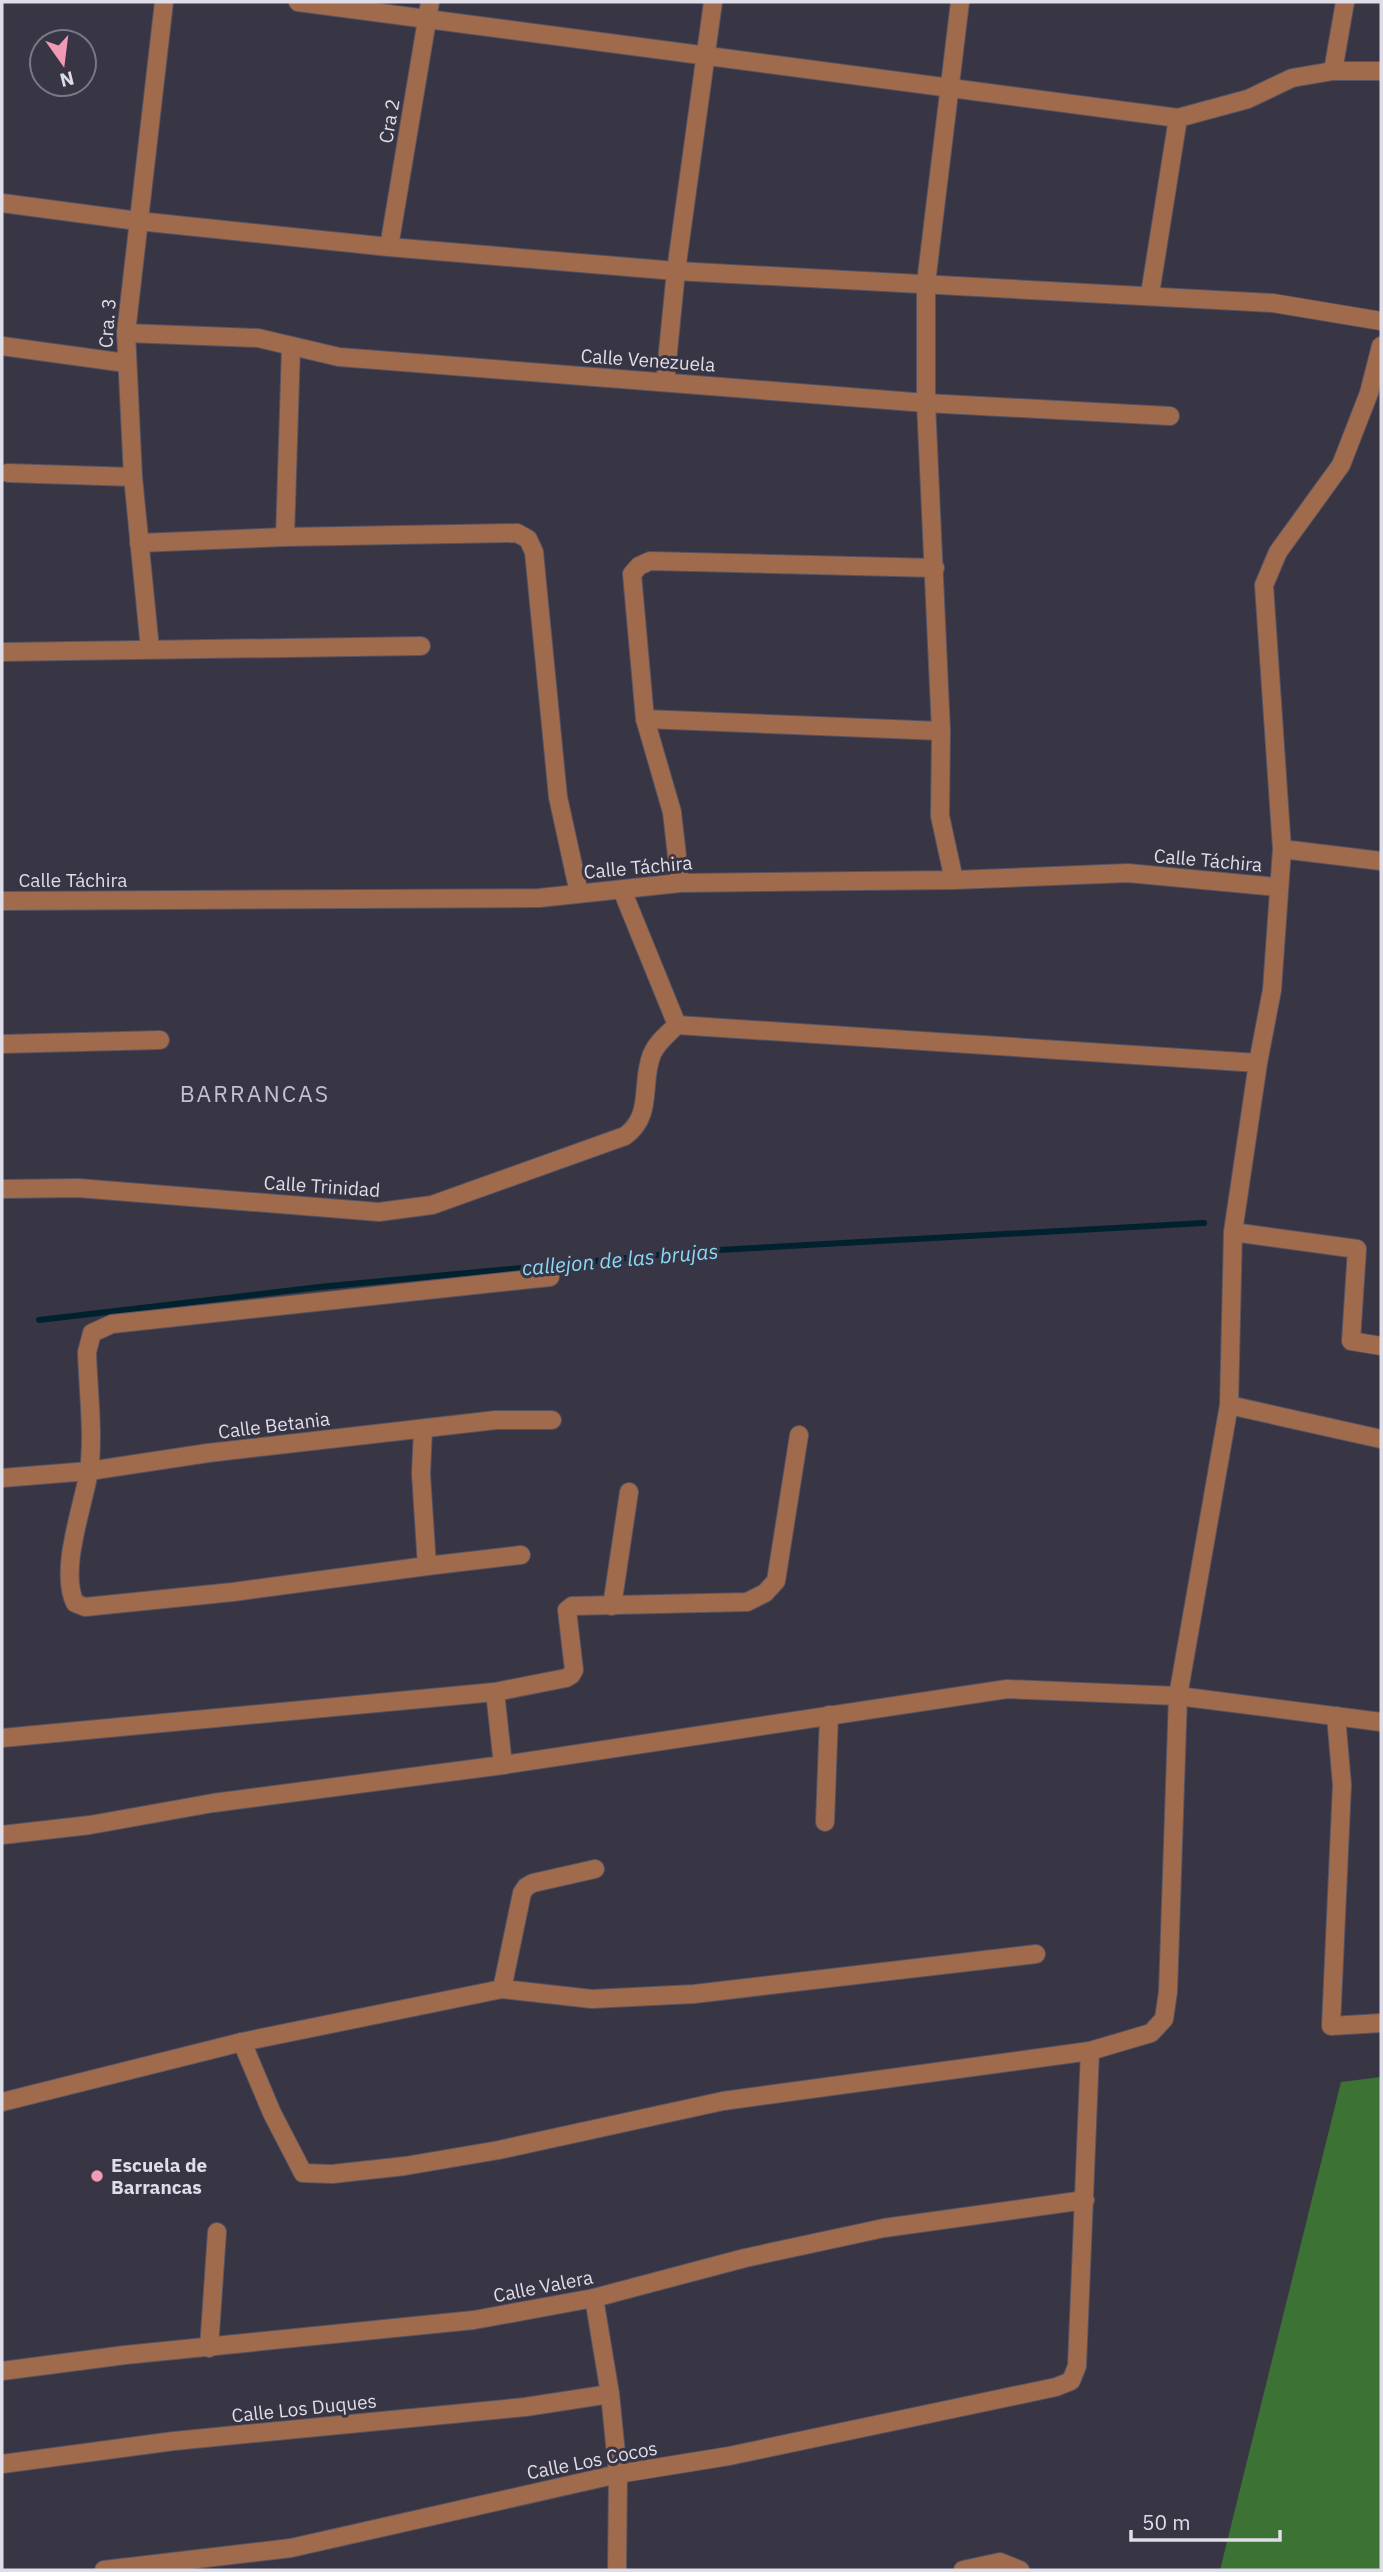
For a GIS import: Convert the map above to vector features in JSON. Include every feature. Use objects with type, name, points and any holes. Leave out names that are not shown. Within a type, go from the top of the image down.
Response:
[{"type":"street","name":"Cra. 3","points":[[150,649],[133,477],[126,333],[164,2]]},
{"type":"street","points":[[298,2],[429,10],[705,57],[1178,118],[1248,99],[1292,78],[1332,71],[1381,71]]},
{"type":"street","points":[[665,382],[676,271],[713,2]]},
{"type":"street","points":[[954,880],[940,816],[941,730],[926,402],[926,283],[960,2]]},
{"type":"street","points":[[1332,71],[1346,2]]},
{"type":"street","name":"Cra 2","points":[[389,247],[429,10]]},
{"type":"street","points":[[1150,294],[1178,118]]},
{"type":"street","points":[[2,203],[138,221],[389,247],[676,271],[1150,294],[1273,303],[1381,321]]},
{"type":"street","name":"Calle Venezuela","points":[[126,333],[257,338],[339,357],[926,402],[1170,416]]},
{"type":"street","points":[[2,346],[126,363]]},
{"type":"street","points":[[242,2042],[272,2113],[303,2173],[332,2174],[405,2166],[499,2150],[723,2101],[1090,2051],[1151,2033],[1164,2019],[1168,1992],[1178,1696],[1228,1405],[1233,1231],[1258,1063],[1272,990],[1282,849],[1264,585],[1278,552],[1341,465],[1369,393],[1381,346]]},
{"type":"street","points":[[285,537],[291,347]]},
{"type":"street","points":[[8,473],[133,477]]},
{"type":"street","points":[[139,543],[285,537],[517,533],[528,539],[534,552],[558,797],[579,893]]},
{"type":"street","points":[[680,883],[672,812],[645,719],[632,574],[639,566],[650,561],[935,568]]},
{"type":"street","points":[[2,652],[421,646]]},
{"type":"street","points":[[645,719],[941,730]]},
{"type":"street","points":[[1282,849],[1381,861]]},
{"type":"street","name":"Calle Táchira","points":[[2,901],[539,898],[680,883],[954,880],[1128,873],[1278,887]]},
{"type":"street","points":[[622,890],[677,1026],[1258,1063]]},
{"type":"street","name":"Calle Trinidad","points":[[2,1189],[78,1188],[379,1212],[432,1205],[625,1136],[636,1128],[642,1115],[652,1055],[662,1039],[677,1026]]},
{"type":"street","points":[[2,1044],[160,1040]]},
{"type":"street","points":[[1233,1231],[1357,1249],[1351,1341],[1381,1346]]},
{"type":"street","points":[[521,1555],[233,1592],[85,1607],[75,1603],[69,1591],[76,1524],[89,1471],[87,1352],[92,1333],[112,1324],[550,1277]]},
{"type":"street","points":[[1228,1405],[1381,1439]]},
{"type":"street","name":"Calle Betania","points":[[2,1478],[89,1471],[208,1453],[496,1420],[552,1420]]},
{"type":"street","points":[[423,1429],[421,1475],[427,1566]]},
{"type":"street","points":[[2,1738],[495,1692],[572,1675],[574,1670],[569,1607],[747,1602],[765,1593],[776,1581],[799,1435]]},
{"type":"street","points":[[612,1606],[629,1492]]},
{"type":"street","points":[[2,1835],[90,1825],[213,1803],[503,1765],[1007,1689],[1178,1696],[1381,1721]]},
{"type":"street","points":[[495,1692],[503,1765]]},
{"type":"street","points":[[825,1822],[829,1715]]},
{"type":"street","points":[[1336,1716],[1342,1785],[1331,2026],[1381,2023]]},
{"type":"street","points":[[502,1989],[522,1893],[526,1887],[533,1883],[595,1870]]},
{"type":"street","points":[[2,2102],[242,2042],[502,1989],[592,1999],[694,1994],[1035,1954]]},
{"type":"street","points":[[1085,2200],[1090,2051]]},
{"type":"street","name":"Calle Valera","points":[[2,2371],[474,2320],[594,2298],[745,2258],[884,2228],[1085,2200]]},
{"type":"street","name":"Calle Los Cocos","points":[[104,2570],[291,2548],[618,2474],[729,2456],[1056,2387],[1071,2381],[1077,2366],[1085,2200]]},
{"type":"street","points":[[209,2348],[217,2232]]},
{"type":"street","points":[[594,2298],[610,2393],[618,2474],[617,2570]]},
{"type":"street","name":"Calle Los Duques","points":[[2,2464],[174,2441],[525,2407],[610,2393]]},
{"type":"street","points":[[963,2570],[1000,2562],[1020,2570]]},
{"type":"green space","points":[[1381,2077],[1381,2570],[1220,2570],[1341,2082]]},
{"type":"waterway","name":"callejon de las brujas","points":[[39,1320],[319,1287],[700,1251],[1204,1223]]},
{"type":"place","name":"Escuela de Barrancas","points":[[97,2176]]},
{"type":"district","name":"BARRANCAS","points":[[255,1094]]}]
